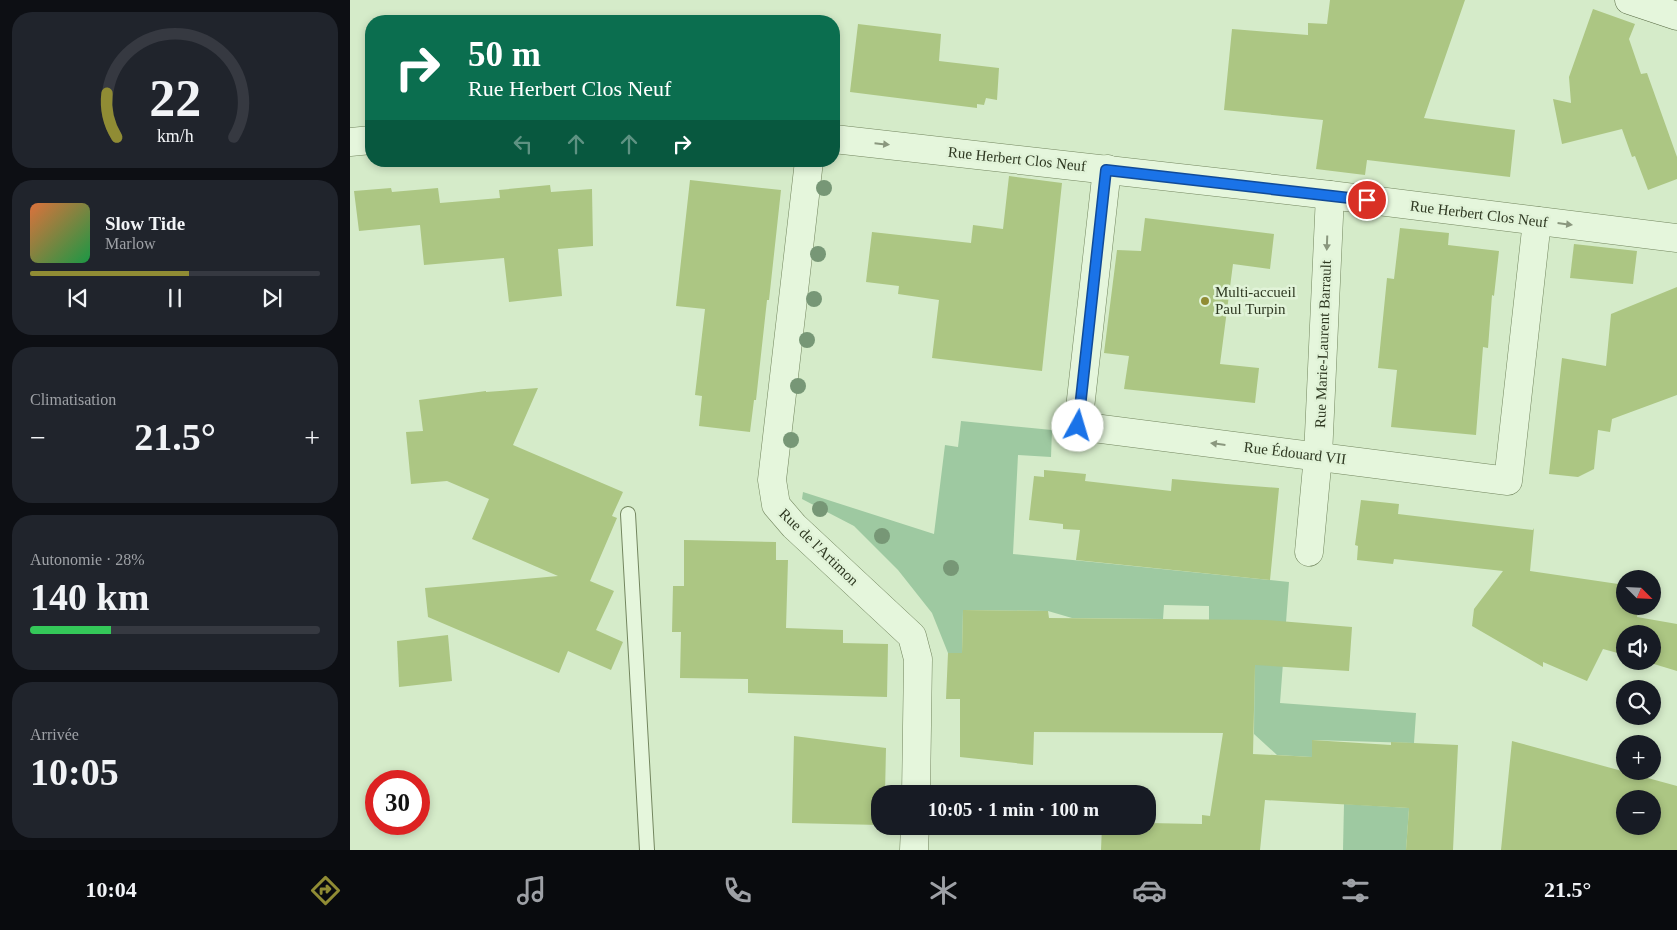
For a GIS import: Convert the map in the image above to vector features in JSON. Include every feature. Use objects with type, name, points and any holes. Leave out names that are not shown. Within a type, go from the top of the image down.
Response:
[{"type":"street","points":[[1629,0],[1662,8]]},
{"type":"street","name":"Rue Herbert Clos Neuf","points":[[840,140],[1330,195],[1677,238]]},
{"type":"street","points":[[350,142],[365,141]]},
{"type":"street","name":"Rue de l'Artimon","points":[[807,167],[772,480],[776,505],[794,526],[912,636],[918,659],[916,785]]},
{"type":"street","name":"Rue Édouard VII","points":[[1106,170],[1078,426],[1508,481],[1538,221]]},
{"type":"street","name":"Rue Marie-Laurent Barrault","points":[[1309,552],[1318,456],[1330,195]]},
{"type":"street","points":[[914,850],[915,835]]},
{"type":"lane","points":[[628,514],[647,850]]},
{"type":"green space","points":[[961,421],[1052,430],[1051,457],[1018,455],[1013,554],[1289,582],[1280,703],[1416,713],[1414,743],[1312,740],[1312,757],[1277,755],[1254,734],[1255,621],[1209,620],[1209,606],[1164,605],[1163,619],[1072,618],[1048,611],[963,610],[962,653],[948,653],[932,613],[898,570],[854,526],[802,499],[803,492],[934,534],[945,445],[958,447]]},
{"type":"green space","points":[[1344,804],[1409,808],[1406,850],[1343,850]]},
{"type":"building","points":[[1330,0],[1465,0],[1424,118],[1515,130],[1510,177],[1367,160],[1365,175],[1316,169],[1323,120],[1224,110],[1232,29],[1308,35],[1308,23],[1327,24]]},
{"type":"building","points":[[1593,9],[1635,24],[1629,39],[1641,74],[1647,73],[1677,157],[1677,179],[1648,190],[1635,156],[1632,157],[1622,129],[1562,144],[1553,99],[1571,103],[1569,77]]},
{"type":"building","points":[[858,24],[941,34],[939,61],[999,68],[997,100],[986,98],[984,105],[977,104],[977,108],[850,92]]},
{"type":"building","points":[[1009,176],[1062,183],[1042,371],[932,358],[939,300],[898,294],[899,286],[866,282],[872,232],[971,243],[973,225],[1003,229]]},
{"type":"building","points":[[690,180],[781,190],[769,300],[767,300],[756,400],[754,400],[750,432],[699,426],[702,396],[695,395],[705,309],[676,306]]},
{"type":"building","points":[[550,185],[551,192],[592,189],[593,246],[558,249],[562,296],[509,302],[504,258],[424,265],[420,225],[359,231],[354,191],[391,188],[392,192],[438,188],[440,203],[500,198],[499,190]]},
{"type":"building","points":[[1145,218],[1274,234],[1270,269],[1233,264],[1220,364],[1259,368],[1255,403],[1124,389],[1129,356],[1104,353],[1117,250],[1141,251]]},
{"type":"building","points":[[1400,228],[1449,233],[1448,245],[1499,251],[1494,296],[1492,295],[1488,348],[1483,347],[1476,435],[1391,427],[1397,370],[1378,368],[1387,278],[1394,279]]},
{"type":"building","points":[[1574,244],[1637,251],[1633,284],[1570,278]]},
{"type":"building","points":[[1677,287],[1677,395],[1612,419],[1610,432],[1598,430],[1594,469],[1578,477],[1549,474],[1562,358],[1606,366],[1611,314]]},
{"type":"building","points":[[538,388],[513,445],[623,492],[612,516],[617,518],[590,581],[614,591],[596,630],[623,642],[611,670],[568,651],[559,673],[428,617],[425,588],[558,576],[472,539],[489,499],[447,481],[411,484],[406,432],[423,431],[419,400],[486,391]]},
{"type":"building","points":[[1044,470],[1086,474],[1085,481],[1171,491],[1172,479],[1279,488],[1270,580],[1076,560],[1080,530],[1063,529],[1063,524],[1029,520],[1034,476],[1044,477]]},
{"type":"building","points":[[1361,500],[1399,504],[1398,514],[1533,530],[1534,528],[1530,571],[1616,584],[1616,615],[1637,615],[1637,617],[1677,624],[1677,671],[1661,666],[1661,625],[1616,625],[1616,653],[1603,649],[1587,681],[1543,662],[1543,667],[1472,626],[1474,609],[1503,571],[1394,559],[1393,564],[1357,560],[1358,546],[1355,545]]},
{"type":"building","points":[[684,540],[776,542],[776,560],[788,560],[786,628],[843,630],[843,643],[888,644],[887,697],[748,693],[748,679],[680,678],[681,632],[672,632],[673,586],[684,586]]},
{"type":"building","points":[[963,610],[1048,611],[1049,618],[1266,620],[1352,627],[1349,671],[1255,665],[1253,754],[1312,757],[1312,740],[1391,745],[1391,742],[1458,745],[1453,850],[1406,850],[1409,808],[1265,800],[1260,850],[1101,850],[1102,835],[1156,835],[1156,823],[1202,824],[1202,815],[1210,816],[1223,733],[1034,732],[1033,765],[960,757],[960,699],[946,699],[948,653],[962,653]]},
{"type":"building","points":[[448,635],[452,681],[399,687],[397,641]]},
{"type":"building","points":[[794,736],[886,748],[885,785],[871,785],[871,825],[792,823]]},
{"type":"building","points":[[1512,741],[1616,769],[1616,780],[1655,780],[1677,786],[1677,850],[1501,850]]},
{"type":"place","name":"Multi-accueil Paul Turpin","points":[[1205,301]]},
{"type":"route","points":[[1078,426],[1106,170],[1367,200]]}]
